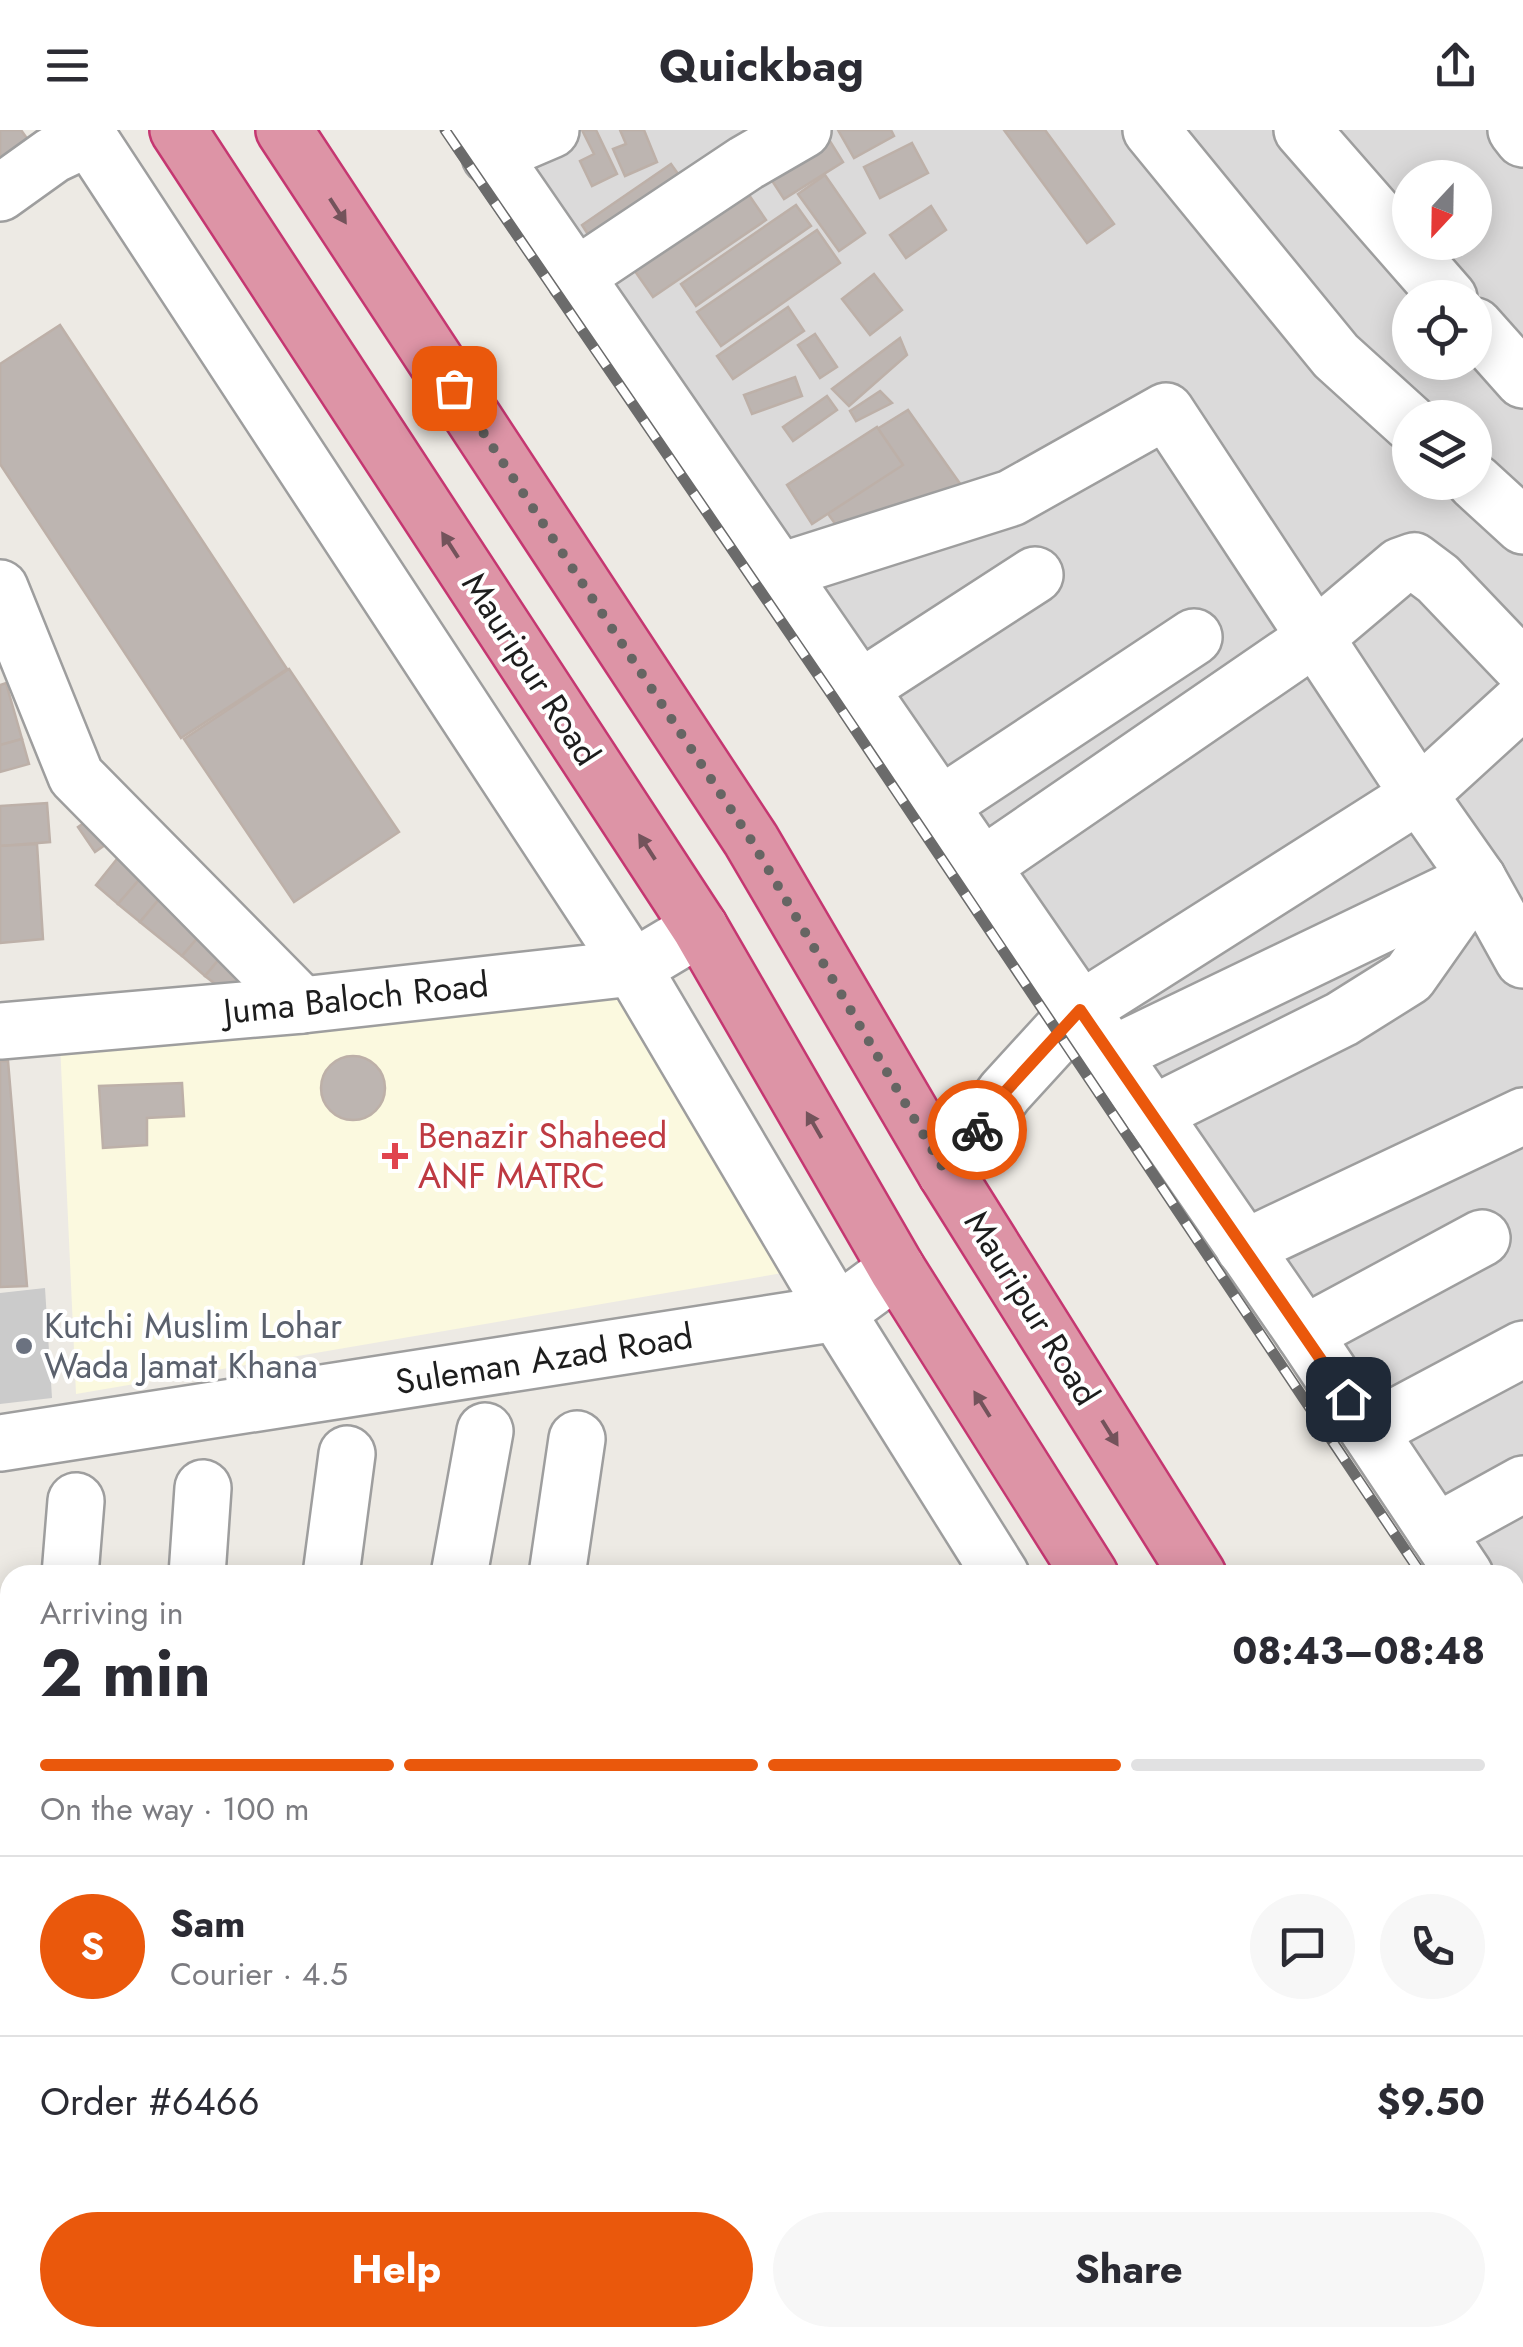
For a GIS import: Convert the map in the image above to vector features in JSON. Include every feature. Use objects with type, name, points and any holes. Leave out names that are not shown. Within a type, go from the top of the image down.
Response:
[{"type":"highway","name":"Mauripur Road","points":[[178,130],[700,928],[897,1269],[1084,1565]]},
{"type":"highway","name":"Mauripur Road","points":[[284,130],[751,840],[946,1173],[1192,1565]]},
{"type":"street","points":[[551,130],[483,143],[1304,1334],[1450,1553],[1523,1484]]},
{"type":"street","points":[[575,278],[746,163],[803,130]]},
{"type":"street","points":[[1152,130],[1336,356],[1392,407]]},
{"type":"street","points":[[1302,130],[1433,280]]},
{"type":"street","points":[[1516,130],[1523,139]]},
{"type":"street","points":[[0,193],[86,134],[633,968],[837,1313],[995,1565]]},
{"type":"street","points":[[1492,345],[1523,380]]},
{"type":"street","points":[[778,572],[1011,498],[1166,411],[1478,879],[1523,960]]},
{"type":"street","points":[[1492,498],[1523,526]]},
{"type":"street","points":[[981,868],[1316,638],[1400,566],[1414,561],[1438,578],[1523,668]]},
{"type":"street","points":[[859,689],[1035,575]]},
{"type":"street","points":[[0,588],[76,776],[302,1006]]},
{"type":"street","points":[[940,806],[1194,637]]},
{"type":"street","points":[[946,1173],[1005,1092],[1080,1010],[1419,794],[1523,700]]},
{"type":"street","points":[[1111,1055],[1478,879]]},
{"type":"street","points":[[1152,1114],[1342,1019],[1409,978],[1478,879]]},
{"type":"street","name":"Juma Baloch Road","points":[[0,1031],[302,1006],[633,968],[700,928]]},
{"type":"street","points":[[1244,1248],[1523,1116]]},
{"type":"street","points":[[1304,1334],[1482,1238]]},
{"type":"street","name":"Suleman Azad Road","points":[[0,1443],[837,1313],[897,1269]]},
{"type":"street","points":[[1369,1431],[1523,1349]]},
{"type":"street","points":[[461,1565],[485,1432]]},
{"type":"street","points":[[558,1565],[577,1438]]},
{"type":"street","points":[[332,1565],[347,1454]]},
{"type":"street","points":[[198,1565],[203,1488]]},
{"type":"street","points":[[71,1565],[76,1500]]},
{"type":"shaded area","points":[[464,130],[1523,130],[1523,1565],[1435,1565]]},
{"type":"shaded area","name":"Benazir Shaheed ANF MATRC","points":[[621,995],[800,1270],[76,1394],[60,1043]]},
{"type":"shaded area","name":"Kutchi Muslim Lohar Wada Jamat Khana","points":[[45,1288],[52,1398],[0,1404],[0,1293]]},
{"type":"building","points":[[0,130],[21,130],[38,154],[0,181]]},
{"type":"building","points":[[582,130],[596,130],[617,174],[592,186],[580,161],[594,154]]},
{"type":"building","points":[[620,130],[644,130],[657,162],[625,176],[613,149],[626,144]]},
{"type":"building","points":[[823,130],[843,162],[784,199],[760,162]]},
{"type":"building","points":[[838,130],[891,130],[894,136],[854,158]]},
{"type":"building","points":[[1004,130],[1045,130],[1114,224],[1087,243]]},
{"type":"building","points":[[912,143],[928,173],[880,198],[864,167]]},
{"type":"building","points":[[671,164],[688,188],[598,250],[582,225]]},
{"type":"building","points":[[825,175],[865,233],[839,251],[798,194]]},
{"type":"building","points":[[736,176],[766,220],[653,297],[623,254]]},
{"type":"building","points":[[796,205],[811,226],[696,306],[681,284]]},
{"type":"building","points":[[931,206],[946,230],[906,258],[890,235]]},
{"type":"building","points":[[817,230],[840,263],[721,346],[697,312]]},
{"type":"building","points":[[874,274],[902,310],[870,335],[842,299]]},
{"type":"building","points":[[788,307],[804,331],[733,379],[717,356]]},
{"type":"building","points":[[60,325],[287,669],[181,738],[0,464],[0,364]]},
{"type":"building","points":[[815,334],[837,367],[820,378],[798,345]]},
{"type":"building","points":[[900,338],[907,355],[849,406],[832,389]]},
{"type":"building","points":[[795,377],[802,396],[752,414],[744,395]]},
{"type":"building","points":[[880,391],[892,403],[856,421],[850,411]]},
{"type":"building","points":[[827,396],[837,410],[793,441],[783,427]]},
{"type":"building","points":[[908,410],[968,495],[846,539],[801,476]]},
{"type":"building","points":[[877,427],[903,465],[812,524],[787,485]]},
{"type":"building","points":[[289,669],[399,832],[294,902],[184,739]]},
{"type":"building","points":[[6,683],[22,739],[0,745],[0,685]]},
{"type":"building","points":[[22,739],[29,764],[0,772],[0,745]]},
{"type":"building","points":[[47,803],[50,842],[0,846],[0,806]]},
{"type":"building","points":[[101,811],[118,836],[95,852],[78,827]]},
{"type":"building","points":[[37,844],[43,939],[0,943],[0,846]]},
{"type":"building","points":[[121,854],[145,873],[118,904],[96,885]]},
{"type":"building","points":[[145,873],[166,891],[140,922],[118,904]]},
{"type":"building","points":[[166,891],[208,926],[182,956],[140,922]]},
{"type":"building","points":[[208,926],[231,945],[205,976],[182,956]]},
{"type":"building","points":[[231,945],[253,990],[223,990],[205,976]]},
{"type":"building","points":[[353,1056],[376,1065],[385,1088],[376,1111],[353,1120],[330,1111],[321,1088],[330,1065]]},
{"type":"building","points":[[0,1061],[8,1061],[27,1286],[0,1287]]},
{"type":"building","points":[[182,1083],[184,1116],[147,1118],[147,1145],[103,1148],[99,1086]]},
{"type":"railway","points":[[445,130],[833,697],[1415,1565]]},
{"type":"way so far","points":[[454,388],[751,840],[946,1173],[977,1130]]},
{"type":"place","name":"Benazir Shaheed ANF MATRC","points":[[395,1156]]},
{"type":"place","name":"Kutchi Muslim Lohar Wada Jamat Khana","points":[[24,1346]]},
{"type":"route","points":[[977,1130],[1005,1092],[1080,1010],[1348,1399]]}]
